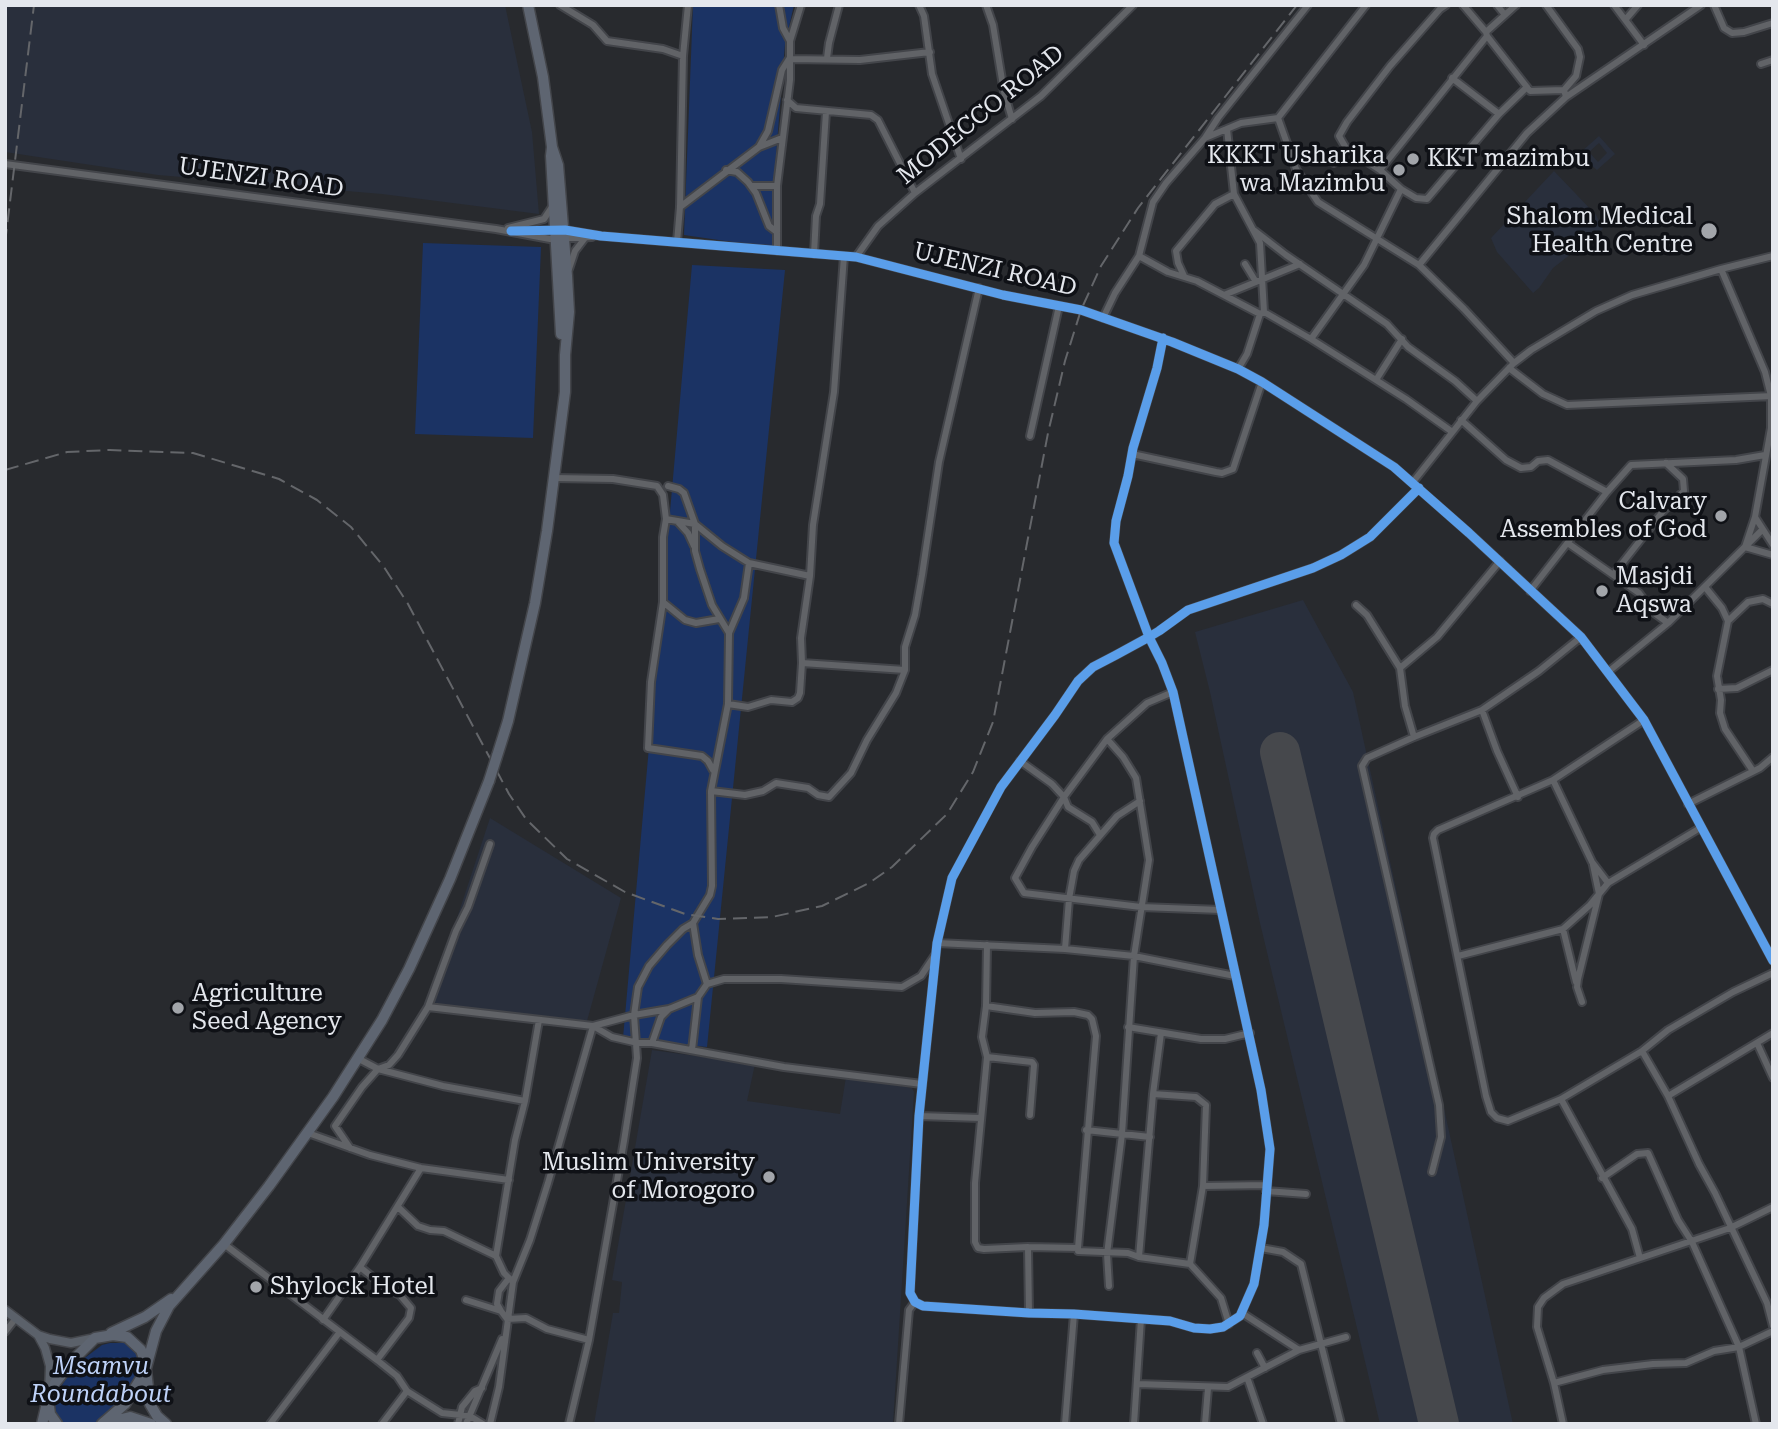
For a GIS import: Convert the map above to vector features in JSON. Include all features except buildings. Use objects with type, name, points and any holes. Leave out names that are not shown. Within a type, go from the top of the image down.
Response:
[{"type":"highway","points":[[528,5],[543,77],[552,146],[558,165],[561,337],[565,355]]},
{"type":"highway","points":[[104,1424],[125,1404],[146,1370],[156,1331],[180,1292],[224,1244],[308,1133],[359,1059],[393,1000],[424,936],[466,842],[489,781],[508,721],[535,603],[565,392],[569,312],[567,276],[555,200],[552,146]]},
{"type":"highway","points":[[42,1424],[49,1396],[65,1368],[99,1337],[145,1317],[180,1292]]},
{"type":"highway","points":[[99,1337],[121,1335],[133,1341],[141,1350],[150,1404],[166,1424]]},
{"type":"highway","points":[[49,1396],[50,1414],[57,1424]]},
{"type":"highway","points":[[104,1424],[130,1416],[151,1424]]},
{"type":"main road","points":[[5,1310],[38,1335],[71,1343],[99,1337]]},
{"type":"main road","points":[[38,1335],[50,1366],[49,1396]]},
{"type":"street","points":[[560,5],[593,25],[607,41],[663,49],[683,56]]},
{"type":"street","points":[[677,242],[683,56],[688,5]]},
{"type":"street","points":[[779,5],[783,28],[790,41]]},
{"type":"street","points":[[777,251],[777,186],[790,80],[790,41],[801,5]]},
{"type":"street","points":[[827,58],[839,5]]},
{"type":"street","points":[[919,5],[924,16],[932,74],[961,159]]},
{"type":"street","points":[[986,5],[993,25],[1004,92],[1012,120]]},
{"type":"street","name":"MODECCO ROAD","points":[[856,257],[878,226],[915,192],[1041,96],[1133,5]]},
{"type":"street","points":[[1103,318],[1115,293],[1139,256],[1153,202],[1308,5]]},
{"type":"street","points":[[1205,138],[1241,123],[1278,118],[1366,5]]},
{"type":"street","points":[[1447,5],[1440,9],[1390,66],[1347,122],[1339,136],[1346,148],[1380,170],[1401,189],[1421,200],[1427,199],[1499,114],[1527,86]]},
{"type":"street","points":[[1463,5],[1533,93],[1565,93],[1578,88],[1700,5]]},
{"type":"street","points":[[1497,5],[1505,15]]},
{"type":"street","points":[[1380,170],[1486,34],[1516,5]]},
{"type":"street","points":[[1419,265],[1527,133],[1565,93],[1576,76],[1580,57],[1578,49],[1546,5]]},
{"type":"street","points":[[1614,5],[1644,45]]},
{"type":"street","points":[[1626,19],[1638,5]]},
{"type":"street","points":[[1714,5],[1724,28],[1732,33],[1773,23]]},
{"type":"street","points":[[789,59],[860,60],[930,52]]},
{"type":"street","points":[[759,146],[768,131],[782,71],[789,59]]},
{"type":"street","points":[[1761,64],[1773,60]]},
{"type":"street","points":[[1576,76],[1589,80]]},
{"type":"street","points":[[1576,76],[1578,88]]},
{"type":"street","points":[[1452,78],[1499,114]]},
{"type":"street","points":[[787,100],[796,108]]},
{"type":"street","points":[[785,113],[796,108],[871,115],[878,120],[915,192]]},
{"type":"street","points":[[814,254],[826,112]]},
{"type":"street","points":[[1278,118],[1296,169],[1318,202],[1419,265],[1464,309],[1512,366],[1543,394],[1567,405],[1772,396]]},
{"type":"street","points":[[1227,128],[1234,194],[1260,243],[1262,313],[1247,354],[1238,369]]},
{"type":"street","points":[[680,207],[759,146],[782,138]]},
{"type":"street","points":[[1334,163],[1346,148]]},
{"type":"street","name":"UJENZI ROAD","points":[[5,164],[511,232],[601,236],[856,257],[1081,310],[1163,338],[1238,369],[1394,467],[1581,637],[1644,720],[1773,961]]},
{"type":"street","points":[[726,170],[737,172],[752,186],[764,217],[769,226],[777,232]]},
{"type":"street","points":[[752,186],[777,186]]},
{"type":"street","points":[[1311,339],[1364,265],[1401,189]]},
{"type":"street","points":[[1184,276],[1176,251],[1215,204],[1234,194]]},
{"type":"street","points":[[496,229],[544,219],[549,215],[555,200]]},
{"type":"street","points":[[1251,227],[1387,324],[1408,347],[1455,381],[1477,401]]},
{"type":"street","name":"UJENZI ROAD","points":[[561,234],[585,238],[601,236]]},
{"type":"street","points":[[567,276],[575,251],[585,238]]},
{"type":"street","points":[[728,704],[748,707],[771,700],[792,702],[798,698],[800,692],[801,638],[810,576],[813,525],[834,391],[844,256]]},
{"type":"street","points":[[1139,256],[1168,272],[1184,276],[1262,313],[1311,339],[1451,431]]},
{"type":"street","points":[[1413,482],[1451,431],[1512,366],[1596,311],[1642,292],[1721,268],[1773,256]]},
{"type":"street","points":[[1245,264],[1260,280]]},
{"type":"street","points":[[1224,295],[1300,264]]},
{"type":"street","points":[[1721,268],[1765,372],[1772,396],[1770,428],[1755,517],[1745,547]]},
{"type":"street","points":[[710,791],[745,795],[763,791],[776,783],[808,788],[818,795],[829,797],[851,773],[867,740],[896,693],[905,670],[905,647],[915,615],[939,462],[979,288]]},
{"type":"street","points":[[1030,436],[1059,306]]},
{"type":"street","points":[[1163,338],[1132,454],[1116,521],[1114,543],[1149,637],[1173,692],[1250,1033],[1270,1149],[1261,1248],[1254,1284],[1242,1313],[1229,1324],[1210,1329],[1194,1328],[1170,1321],[923,1306],[915,1302],[910,1293],[919,1116],[937,943],[952,878],[1001,787],[1078,681],[1093,667],[1149,637],[1188,610],[1314,568],[1340,555],[1370,537],[1419,488]]},
{"type":"street","points":[[1376,380],[1402,339]]},
{"type":"street","points":[[1132,454],[1222,473],[1233,469],[1262,382]]},
{"type":"street","points":[[1461,420],[1506,460],[1521,468],[1548,460],[1607,492]]},
{"type":"street","points":[[1530,591],[1607,492],[1631,466],[1736,460],[1765,455]]},
{"type":"street","points":[[1613,575],[1664,510],[1684,491],[1683,479],[1666,463]]},
{"type":"street","points":[[554,478],[613,480],[657,486],[663,495],[666,519],[662,545],[663,601],[650,682],[648,748],[702,756],[713,771]]},
{"type":"street","points":[[668,486],[684,493],[695,524],[695,549]]},
{"type":"street","points":[[1755,517],[1773,545]]},
{"type":"street","points":[[666,519],[695,524],[749,563],[810,576]]},
{"type":"street","points":[[678,522],[688,533],[719,619],[729,633]]},
{"type":"street","points":[[1608,672],[1668,623],[1762,530]]},
{"type":"street","points":[[1569,544],[1639,593],[1653,612],[1668,623]]},
{"type":"street","points":[[1745,547],[1773,555]]},
{"type":"street","points":[[1400,668],[1437,637],[1500,561]]},
{"type":"street","points":[[569,1424],[589,1340],[624,1141],[638,1043],[634,1014],[638,987],[649,966],[674,938],[693,923],[712,886],[710,791],[728,704],[729,633],[744,598],[749,563]]},
{"type":"street","points":[[1705,587],[1722,608],[1728,621]]},
{"type":"street","points":[[1753,771],[1725,729],[1720,713],[1717,676],[1728,621],[1748,602],[1763,599],[1773,604]]},
{"type":"street","points":[[663,601],[685,620],[696,623],[719,619]]},
{"type":"street","points":[[1356,605],[1367,615],[1400,668],[1405,706],[1414,737]]},
{"type":"street","points":[[1432,1172],[1441,1137],[1439,1105],[1362,770],[1363,763],[1367,758],[1414,737],[1482,710],[1539,671],[1581,637]]},
{"type":"street","points":[[802,663],[905,670]]},
{"type":"street","points":[[1718,689],[1737,688],[1773,670]]},
{"type":"street","points":[[1173,692],[1147,703],[1107,739],[1064,797],[1015,878],[1024,893],[1069,900],[1141,907],[1221,910]]},
{"type":"street","points":[[1482,710],[1518,797]]},
{"type":"street","points":[[1644,720],[1553,780],[1434,834],[1491,1112],[1497,1118],[1508,1121],[1561,1099],[1642,1051],[1679,1024],[1773,973]]},
{"type":"street","points":[[1107,739],[1136,778],[1149,860],[1133,956],[1122,1134],[1107,1254],[1109,1286]]},
{"type":"street","points":[[702,756],[717,749]]},
{"type":"street","points":[[1688,804],[1753,771],[1773,757]]},
{"type":"street","points":[[1020,761],[1052,784],[1064,797],[1068,807],[1092,822],[1100,835]]},
{"type":"street","points":[[1553,780],[1592,862],[1608,883]]},
{"type":"street","points":[[1065,949],[1069,900],[1079,860],[1117,816],[1140,801]]},
{"type":"street","points":[[1055,813],[1074,812]]},
{"type":"street","points":[[1458,956],[1563,929],[1608,883],[1700,828]]},
{"type":"street","points":[[350,1148],[335,1126],[362,1087],[378,1069],[389,1065],[398,1055],[428,1007],[490,844]]},
{"type":"street","points":[[1577,987],[1599,894],[1592,862]]},
{"type":"street","points":[[693,923],[698,955],[707,984]]},
{"type":"street","points":[[1563,929],[1583,1002]]},
{"type":"street","points":[[937,943],[1065,949],[1133,956],[1235,976]]},
{"type":"street","points":[[987,945],[986,1006],[982,1037],[987,1057],[975,1183],[975,1245],[984,1249],[1078,1248]]},
{"type":"street","points":[[692,1051],[698,997],[707,984],[724,979],[781,979],[902,988],[921,976],[936,954]]},
{"type":"street","points":[[428,1007],[593,1026],[634,1014],[669,1009],[698,997]]},
{"type":"street","points":[[986,1006],[1035,1013],[1074,1012],[1088,1015],[1092,1019],[1096,1036],[1086,1130],[1078,1251],[1128,1253],[1190,1264],[1221,1298],[1229,1324]]},
{"type":"street","points":[[652,1043],[661,1017],[669,1009]]},
{"type":"street","points":[[511,1280],[504,1273],[496,1256],[515,1140],[525,1101],[539,1020]]},
{"type":"street","points":[[593,1026],[612,1037],[638,1043],[652,1043],[784,1067],[922,1084]]},
{"type":"street","points":[[490,1424],[499,1387],[511,1280],[530,1240],[593,1026]]},
{"type":"street","points":[[1128,1027],[1213,1039],[1250,1033]]},
{"type":"street","points":[[1139,1257],[1161,1033]]},
{"type":"street","points":[[1668,1096],[1773,1033]]},
{"type":"street","points":[[1757,1043],[1773,1078]]},
{"type":"street","points":[[1554,1383],[1603,1370],[1686,1363],[1714,1351],[1739,1347],[1773,1328],[1770,1301],[1730,1228],[1668,1096],[1642,1051]]},
{"type":"street","points":[[987,1057],[1032,1062],[1034,1065],[1030,1115]]},
{"type":"street","points":[[359,1059],[378,1069],[443,1086],[525,1101]]},
{"type":"street","points":[[1153,1094],[1196,1097],[1205,1102],[1203,1186],[1190,1264]]},
{"type":"street","points":[[1561,1099],[1632,1229],[1640,1258]]},
{"type":"street","points":[[919,1116],[981,1118]]},
{"type":"street","points":[[1086,1130],[1150,1136]]},
{"type":"street","points":[[308,1133],[421,1168],[509,1181]]},
{"type":"street","points":[[1602,1178],[1637,1154],[1648,1153],[1739,1347],[1756,1424]]},
{"type":"street","points":[[323,1320],[360,1267],[421,1168]]},
{"type":"street","points":[[1203,1186],[1267,1188],[1306,1194]]},
{"type":"street","points":[[398,1207],[418,1226],[444,1231],[496,1256]]},
{"type":"street","points":[[1563,1424],[1537,1327],[1540,1303],[1549,1293],[1563,1284],[1730,1228],[1773,1207]]},
{"type":"street","points":[[224,1244],[377,1360],[397,1377],[407,1391],[442,1413],[470,1416],[483,1424]]},
{"type":"street","points":[[1028,1247],[1029,1313]]},
{"type":"street","points":[[1261,1248],[1283,1252],[1301,1264],[1341,1424]]},
{"type":"street","points":[[360,1267],[386,1288],[400,1295],[411,1308],[409,1318],[377,1360]]},
{"type":"street","points":[[507,1319],[497,1304],[499,1291],[511,1280]]},
{"type":"street","points":[[466,1300],[501,1311]]},
{"type":"street","points":[[899,1424],[909,1310],[915,1302]]},
{"type":"street","points":[[1242,1313],[1299,1350]]},
{"type":"street","points":[[1065,1424],[1074,1314]]},
{"type":"street","points":[[5,1332],[16,1318]]},
{"type":"street","points":[[507,1319],[526,1318],[547,1328],[589,1340]]},
{"type":"street","points":[[1134,1424],[1141,1319]]},
{"type":"street","points":[[466,1424],[506,1329]]},
{"type":"street","points":[[270,1424],[339,1333]]},
{"type":"street","points":[[1138,1384],[1228,1387],[1299,1350],[1346,1337]]},
{"type":"street","points":[[1257,1353],[1265,1368]]},
{"type":"street","points":[[1247,1377],[1263,1424]]},
{"type":"street","points":[[458,1424],[458,1415],[466,1400],[482,1388]]},
{"type":"street","points":[[1205,1424],[1209,1388]]},
{"type":"street","points":[[382,1424],[407,1391]]},
{"type":"shaded area","points":[[5,5],[505,5],[532,132],[539,214],[382,194],[158,175],[5,152]]},
{"type":"shaded area","points":[[1599,136],[1615,154],[1597,170],[1586,161],[1581,152]],"holes":[[[1599,143],[1607,153],[1598,162],[1589,152]]]},
{"type":"shaded area","points":[[1554,171],[1596,215],[1603,229],[1553,268],[1533,293],[1497,252],[1491,238]]},
{"type":"shaded area","points":[[1303,600],[1353,692],[1513,1424],[1380,1424],[1260,923],[1195,632]]},
{"type":"shaded area","points":[[490,818],[621,898],[587,1021],[429,1003]]},
{"type":"shaded area","name":"Muslim University of Morogoro","points":[[652,1050],[755,1064],[747,1101],[840,1114],[846,1077],[912,1088],[914,1092],[893,1424],[594,1424],[613,1313],[619,1313],[622,1282],[612,1280]]},
{"type":"green space","points":[[693,5],[794,5],[785,44],[773,193],[774,248],[684,235]]},
{"type":"green space","points":[[423,243],[541,247],[533,438],[415,434]]},
{"type":"green space","points":[[692,265],[785,270],[707,1047],[623,1038]]},
{"type":"green space","name":"Msamvu Roundabout","points":[[125,1343],[136,1349],[140,1371],[121,1402],[94,1424],[64,1424],[56,1412],[58,1392],[82,1360],[102,1345]]},
{"type":"runway","points":[[1280,752],[1439,1424]]},
{"type":"railway","points":[[5,243],[34,5]]},
{"type":"railway","points":[[5,470],[67,452],[110,450],[193,453],[279,479],[317,500],[351,527],[384,567],[408,604],[509,794],[526,819],[567,859],[625,892],[685,914],[718,919],[772,917],[822,906],[869,883],[892,867],[947,814],[973,772],[993,722],[1048,433],[1065,361],[1081,310],[1101,266],[1138,208],[1297,5]]},
{"type":"cycle path","points":[[511,231],[565,230],[601,236],[856,257],[1003,295],[1081,310],[1172,342],[1238,369],[1262,382],[1394,467],[1581,637],[1644,720],[1773,961]]},
{"type":"cycle path","points":[[1163,338],[1157,368],[1133,448],[1116,521],[1114,543],[1149,637],[1173,692],[1261,1090],[1270,1149],[1264,1225],[1254,1284],[1240,1316],[1223,1327],[1210,1329],[1194,1328],[1170,1321],[923,1306],[915,1302],[910,1293],[919,1116],[937,943],[952,878],[1001,787],[1078,681],[1093,667],[1149,637],[1188,610],[1313,568],[1341,555],[1370,537],[1419,488]]},
{"type":"place","name":"KKT mazimbu","points":[[1413,159]]},
{"type":"place","name":"KKKT Usharika wa Mazimbu","points":[[1399,170]]},
{"type":"place","name":"Shalom Medical Health Centre","points":[[1709,231]]},
{"type":"place","name":"Calvary Assembles of God","points":[[1721,516]]},
{"type":"place","name":"Masjdi Aqswa","points":[[1602,591]]},
{"type":"place","name":"Agriculture Seed Agency","points":[[178,1008]]},
{"type":"place","name":"Muslim University of Morogoro","points":[[769,1177]]},
{"type":"place","name":"Shylock Hotel","points":[[256,1287]]}]
